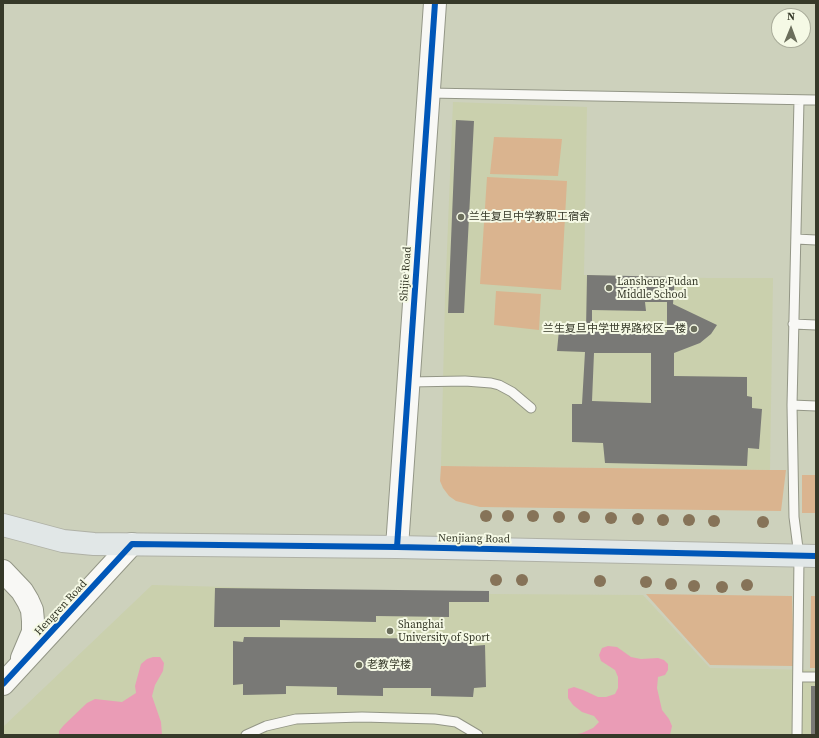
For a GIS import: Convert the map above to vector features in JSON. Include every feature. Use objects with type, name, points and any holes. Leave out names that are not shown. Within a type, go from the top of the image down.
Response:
[{"type":"main road","name":"Nenjiang Road","points":[[3,525],[64,541],[94,544],[397,547],[807,556]]},
{"type":"street","name":"Shijie Road","points":[[397,547],[435,3]]},
{"type":"street","name":"Hengren Road","points":[[9,678],[132,544]]},
{"type":"street","name":"Hengren Road","points":[[3,571],[22,591],[28,601],[33,616],[33,632],[28,645],[9,678]]},
{"type":"lane","points":[[428,93],[816,100]]},
{"type":"lane","points":[[797,735],[798,677],[807,556],[794,517],[792,405],[799,100]]},
{"type":"lane","points":[[796,239],[816,240]]},
{"type":"lane","points":[[793,324],[816,325]]},
{"type":"lane","points":[[409,382],[465,381],[491,383],[499,385],[512,392],[531,408]]},
{"type":"lane","points":[[792,405],[816,406]]},
{"type":"lane","points":[[798,677],[816,677]]},
{"type":"lane","points":[[246,735],[266,726],[296,719],[362,717],[435,719],[456,722],[478,735]]},
{"type":"shaded area","name":"Lansheng Fudan Middle School","points":[[453,102],[587,107],[584,275],[773,278],[770,470],[441,466],[445,298]]},
{"type":"shaded area","points":[[494,137],[562,139],[558,176],[490,174]]},
{"type":"shaded area","points":[[487,177],[567,181],[561,290],[480,284]]},
{"type":"shaded area","points":[[496,291],[541,294],[539,330],[494,325]]},
{"type":"shaded area","points":[[441,466],[786,470],[781,511],[480,507],[456,501],[449,496],[440,481]]},
{"type":"shaded area","points":[[802,475],[816,475],[816,513],[802,513]]},
{"type":"shaded area","name":"Shanghai University of Sport","points":[[152,585],[492,594],[643,595],[710,668],[816,670],[816,735],[3,735],[3,727]]},
{"type":"shaded area","points":[[646,594],[792,596],[794,666],[710,665]]},
{"type":"shaded area","points":[[811,596],[816,596],[816,668],[810,668]]},
{"type":"shaded area","points":[[608,646],[617,647],[631,657],[641,659],[658,658],[664,660],[668,664],[668,670],[665,675],[658,677],[657,688],[662,710],[672,726],[670,735],[573,735],[593,728],[599,722],[594,716],[582,712],[573,705],[568,698],[568,689],[574,687],[598,697],[606,697],[615,694],[618,688],[618,677],[615,670],[601,661],[599,655],[602,648]]},
{"type":"shaded area","points":[[160,657],[164,663],[163,671],[155,685],[152,696],[161,722],[162,735],[59,735],[59,731],[64,725],[87,703],[95,699],[122,702],[136,693],[135,686],[141,664],[147,659]]},
{"type":"building","name":"兰生复旦中学教职工宿舍","points":[[456,120],[474,121],[464,313],[448,313]]},
{"type":"building","points":[[587,275],[675,277],[673,304],[717,325],[711,334],[700,343],[674,353],[674,376],[747,377],[747,396],[752,397],[752,408],[762,409],[759,449],[748,448],[747,466],[605,463],[603,443],[572,442],[572,404],[582,404],[585,352],[557,351],[559,330],[586,330]],"holes":[[[645,302],[667,302],[667,332],[592,330],[592,310],[646,311]],[[594,353],[651,353],[651,403],[592,401]]]},
{"type":"building","points":[[215,588],[489,591],[489,602],[449,602],[449,617],[376,616],[376,622],[280,620],[280,627],[214,627]]},
{"type":"building","name":"老教学楼","points":[[244,637],[474,639],[473,646],[485,645],[486,687],[474,688],[473,697],[431,696],[431,688],[383,688],[383,696],[337,695],[337,687],[286,686],[286,694],[243,695],[243,684],[233,685],[233,641],[243,642]]},
{"type":"building","points":[[811,686],[816,686],[816,735],[811,735]]},
{"type":"cycle path","points":[[397,547],[435,3]]},
{"type":"cycle path","points":[[3,684],[132,544],[397,547],[816,556]]},
{"type":"place","name":"兰生复旦中学教职工宿舍","points":[[461,217]]},
{"type":"place","name":"Lansheng Fudan Middle School","points":[[609,288]]},
{"type":"place","name":"兰生复旦中学世界路校区一楼","points":[[694,329]]},
{"type":"place","name":"Shanghai University of Sport","points":[[390,631]]},
{"type":"place","name":"老教学楼","points":[[359,665]]}]
